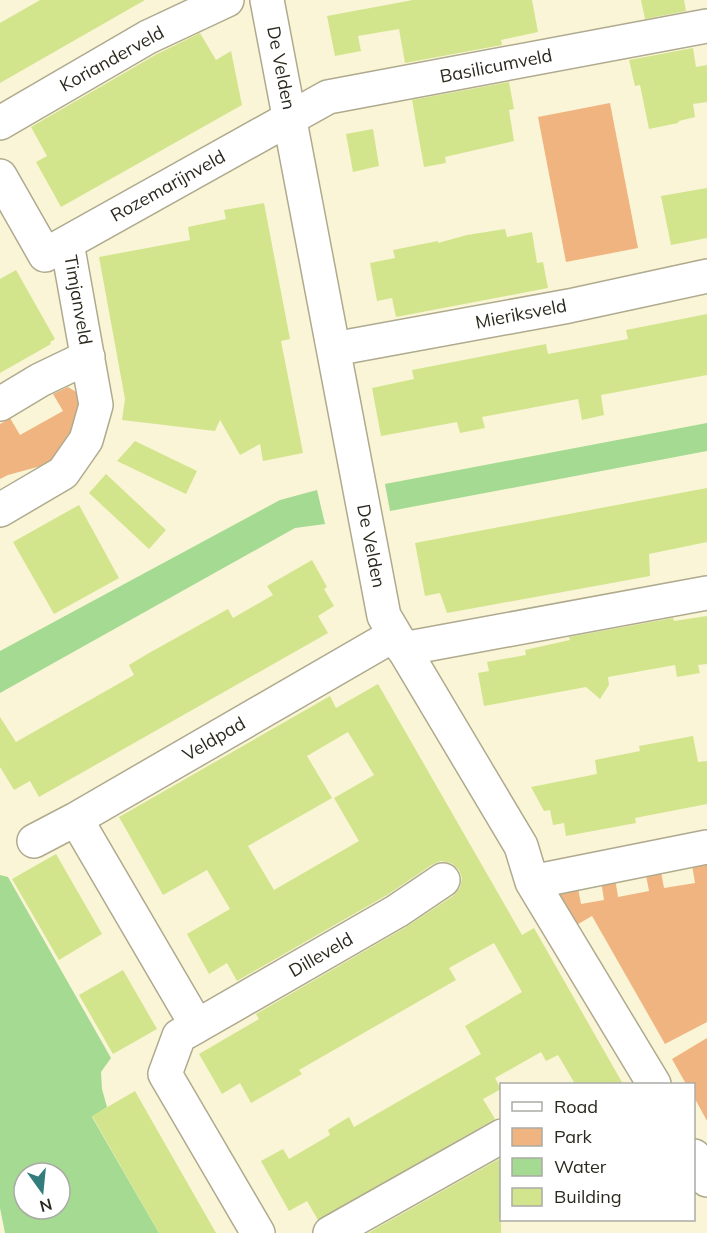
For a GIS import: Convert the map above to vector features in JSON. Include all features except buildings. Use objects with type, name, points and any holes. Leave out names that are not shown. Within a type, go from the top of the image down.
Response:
[{"type":"street","name":"Korianderveld","points":[[0,123],[148,37],[227,0]]},
{"type":"street","name":"De Velden","points":[[267,0],[384,616],[521,846],[532,882]]},
{"type":"street","name":"Basilicumveld","points":[[290,117],[328,96],[707,26]]},
{"type":"street","name":"Rozemarijnveld","points":[[56,249],[290,117]]},
{"type":"street","name":"Timjanveld","points":[[0,177],[56,249],[88,357],[96,405],[86,440],[63,473],[0,510]]},
{"type":"street","name":"Mieriksveld","points":[[334,349],[569,306],[707,276]]},
{"type":"street","name":"Timjanveld","points":[[0,404],[40,380],[88,357]]},
{"type":"street","name":"Veldpad","points":[[34,841],[398,642],[707,594]]},
{"type":"street","points":[[76,819],[196,1026]]},
{"type":"street","points":[[653,1083],[532,882],[707,847]]},
{"type":"street","name":"Dilleveld","points":[[258,1233],[165,1074],[179,1036],[397,911],[443,880]]},
{"type":"street","points":[[330,1233],[500,1137]]},
{"type":"street","points":[[695,1159],[707,1180]]},
{"type":"green space","points":[[610,103],[638,248],[566,262],[538,117]]},
{"type":"green space","points":[[68,387],[78,393],[80,412],[69,442],[52,463],[0,479],[0,424],[10,418],[20,435],[63,411],[53,394]]},
{"type":"green space","points":[[707,864],[707,1022],[665,1044],[592,916],[573,927],[552,889],[577,883],[581,904],[604,900],[601,881],[615,878],[618,897],[649,891],[646,875],[661,872],[664,888],[695,883],[692,865]]},
{"type":"green space","points":[[707,1038],[707,1121],[695,1099],[695,1083],[685,1083],[672,1059]]},
{"type":"water","points":[[707,423],[707,451],[390,511],[385,484]]},
{"type":"water","points":[[317,490],[325,524],[295,528],[0,693],[0,651],[280,500]]},
{"type":"water","points":[[0,875],[8,877],[111,1058],[101,1072],[102,1089],[107,1107],[92,1117],[159,1233],[5,1233],[0,1208]]}]
